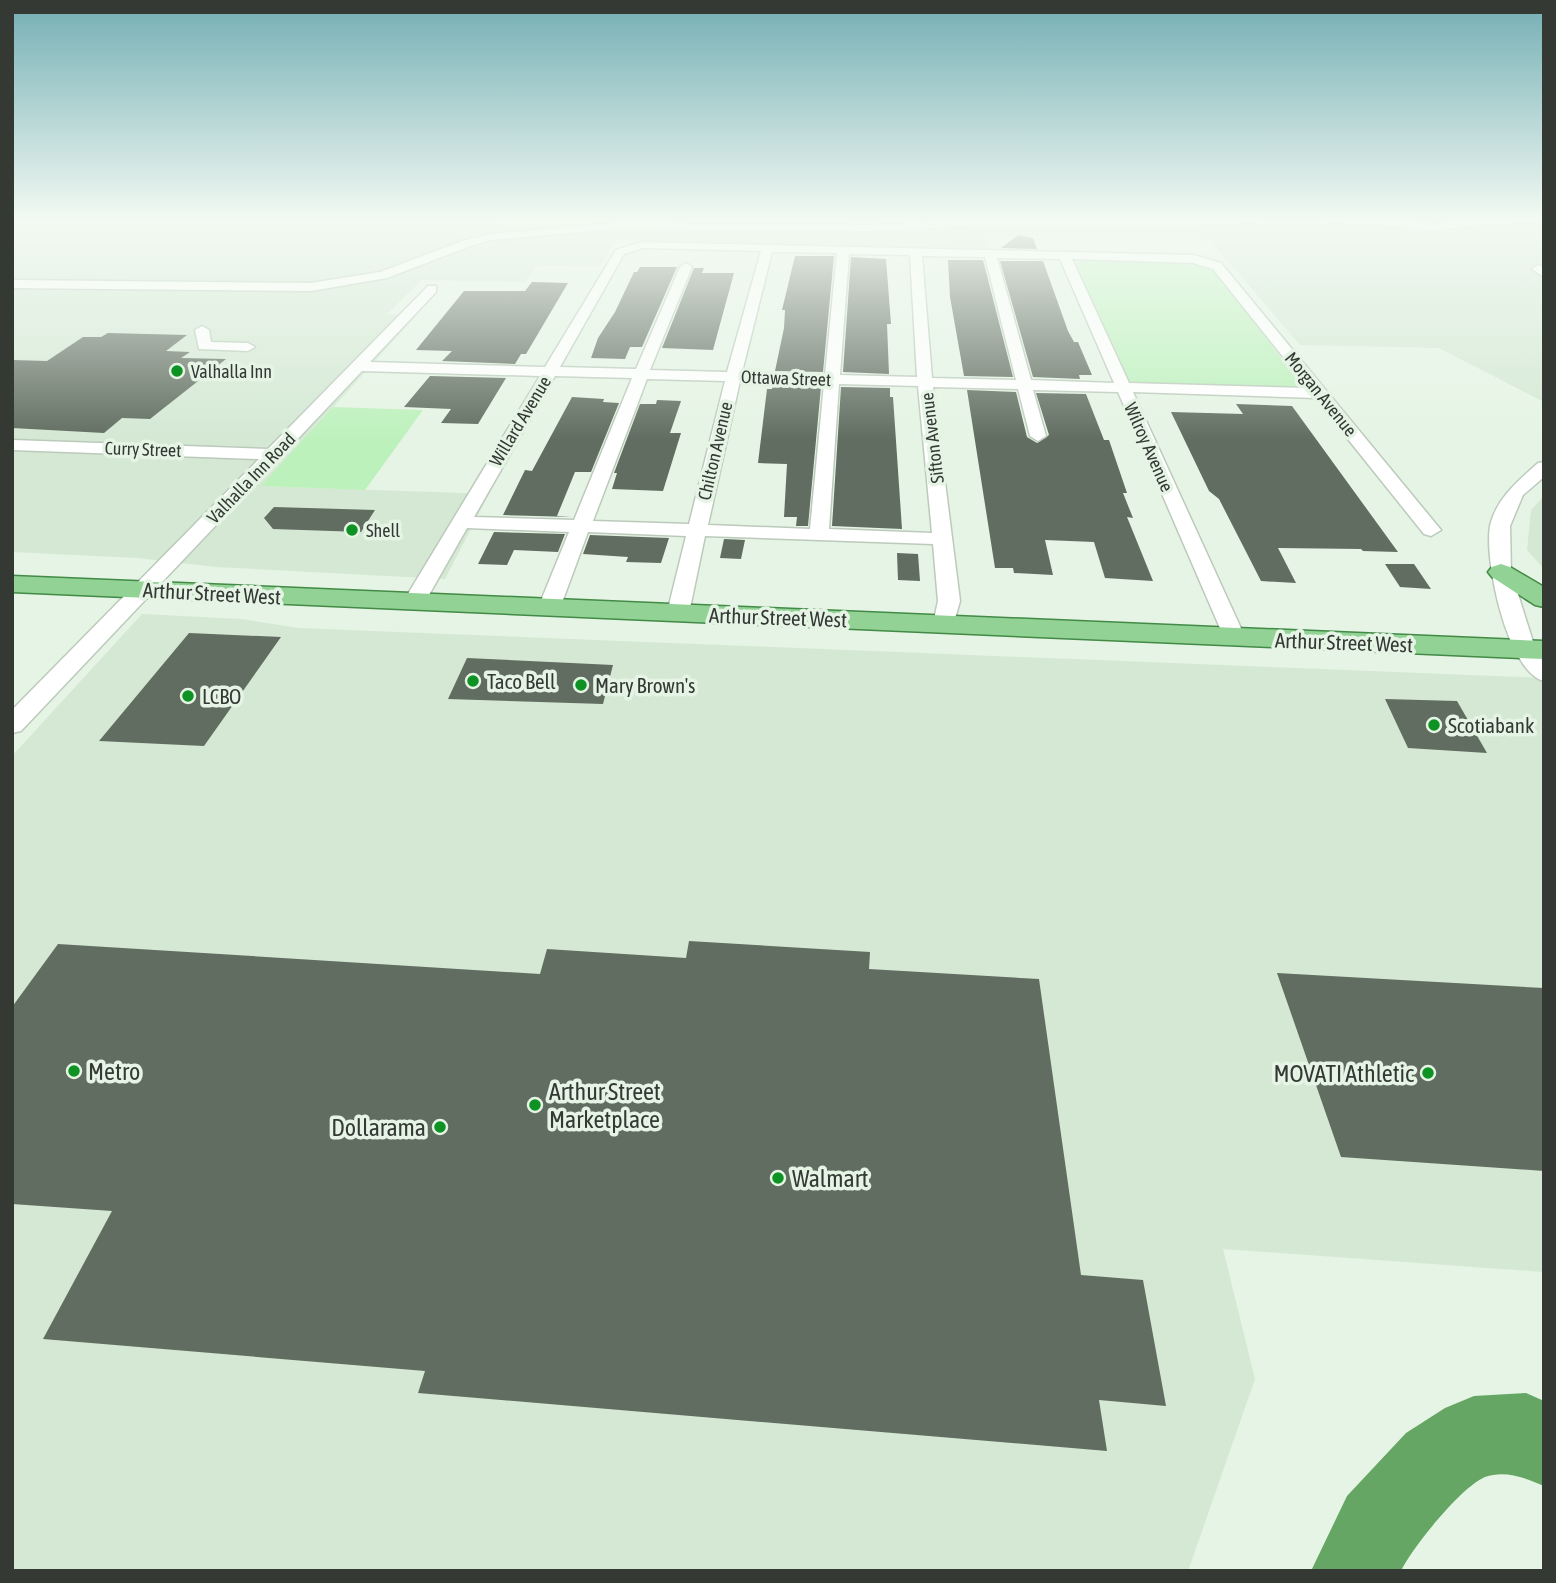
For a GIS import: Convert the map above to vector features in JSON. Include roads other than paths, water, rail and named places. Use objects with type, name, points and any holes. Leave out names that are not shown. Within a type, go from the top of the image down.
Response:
[{"type":"main road","points":[[1501,572],[1544,599]]},
{"type":"main road","name":"Arthur Street West","points":[[12,584],[1534,650]]},
{"type":"street","points":[[359,366],[429,292]]},
{"type":"street","name":"Willard Avenue","points":[[414,603],[596,292]]},
{"type":"street","points":[[550,608],[676,292]]},
{"type":"street","name":"Chilton Avenue","points":[[678,613],[755,292]]},
{"type":"street","points":[[819,535],[839,292]]},
{"type":"street","name":"Sifton Avenue","points":[[919,292],[925,382],[949,601],[944,624]]},
{"type":"street","points":[[1000,292],[1038,436]]},
{"type":"street","name":"Wilroy Avenue","points":[[1081,292],[1234,637]]},
{"type":"street","name":"Morgan Avenue","points":[[1238,292],[1431,530]]},
{"type":"street","points":[[202,330],[204,346],[248,348]]},
{"type":"street","name":"Ottawa Street","points":[[359,366],[1319,393]]},
{"type":"street","name":"Valhalla Inn Road","points":[[12,725],[115,615],[144,590],[359,366]]},
{"type":"street","name":"Curry Street","points":[[12,445],[273,454]]},
{"type":"street","points":[[1544,467],[1515,493],[1500,526],[1501,572],[1544,674]]},
{"type":"street","points":[[460,522],[943,539]]},
{"type":"waterway","points":[[1355,1571],[1377,1526],[1435,1462],[1474,1437],[1526,1434],[1544,1445]]},
{"type":"place","name":"Valhalla Inn","points":[[177,371]]},
{"type":"place","name":"Shell","points":[[352,530]]},
{"type":"place","name":"Taco Bell","points":[[473,681]]},
{"type":"place","name":"Mary Brown's","points":[[581,685]]},
{"type":"place","name":"LCBO","points":[[188,696]]},
{"type":"place","name":"Scotiabank","points":[[1434,725]]},
{"type":"place","name":"Metro","points":[[74,1071]]},
{"type":"place","name":"MOVATI Athletic","points":[[1428,1073]]},
{"type":"place","name":"Arthur Street Marketplace","points":[[535,1105]]},
{"type":"place","name":"Dollarama","points":[[440,1127]]},
{"type":"place","name":"Walmart","points":[[778,1178]]}]
